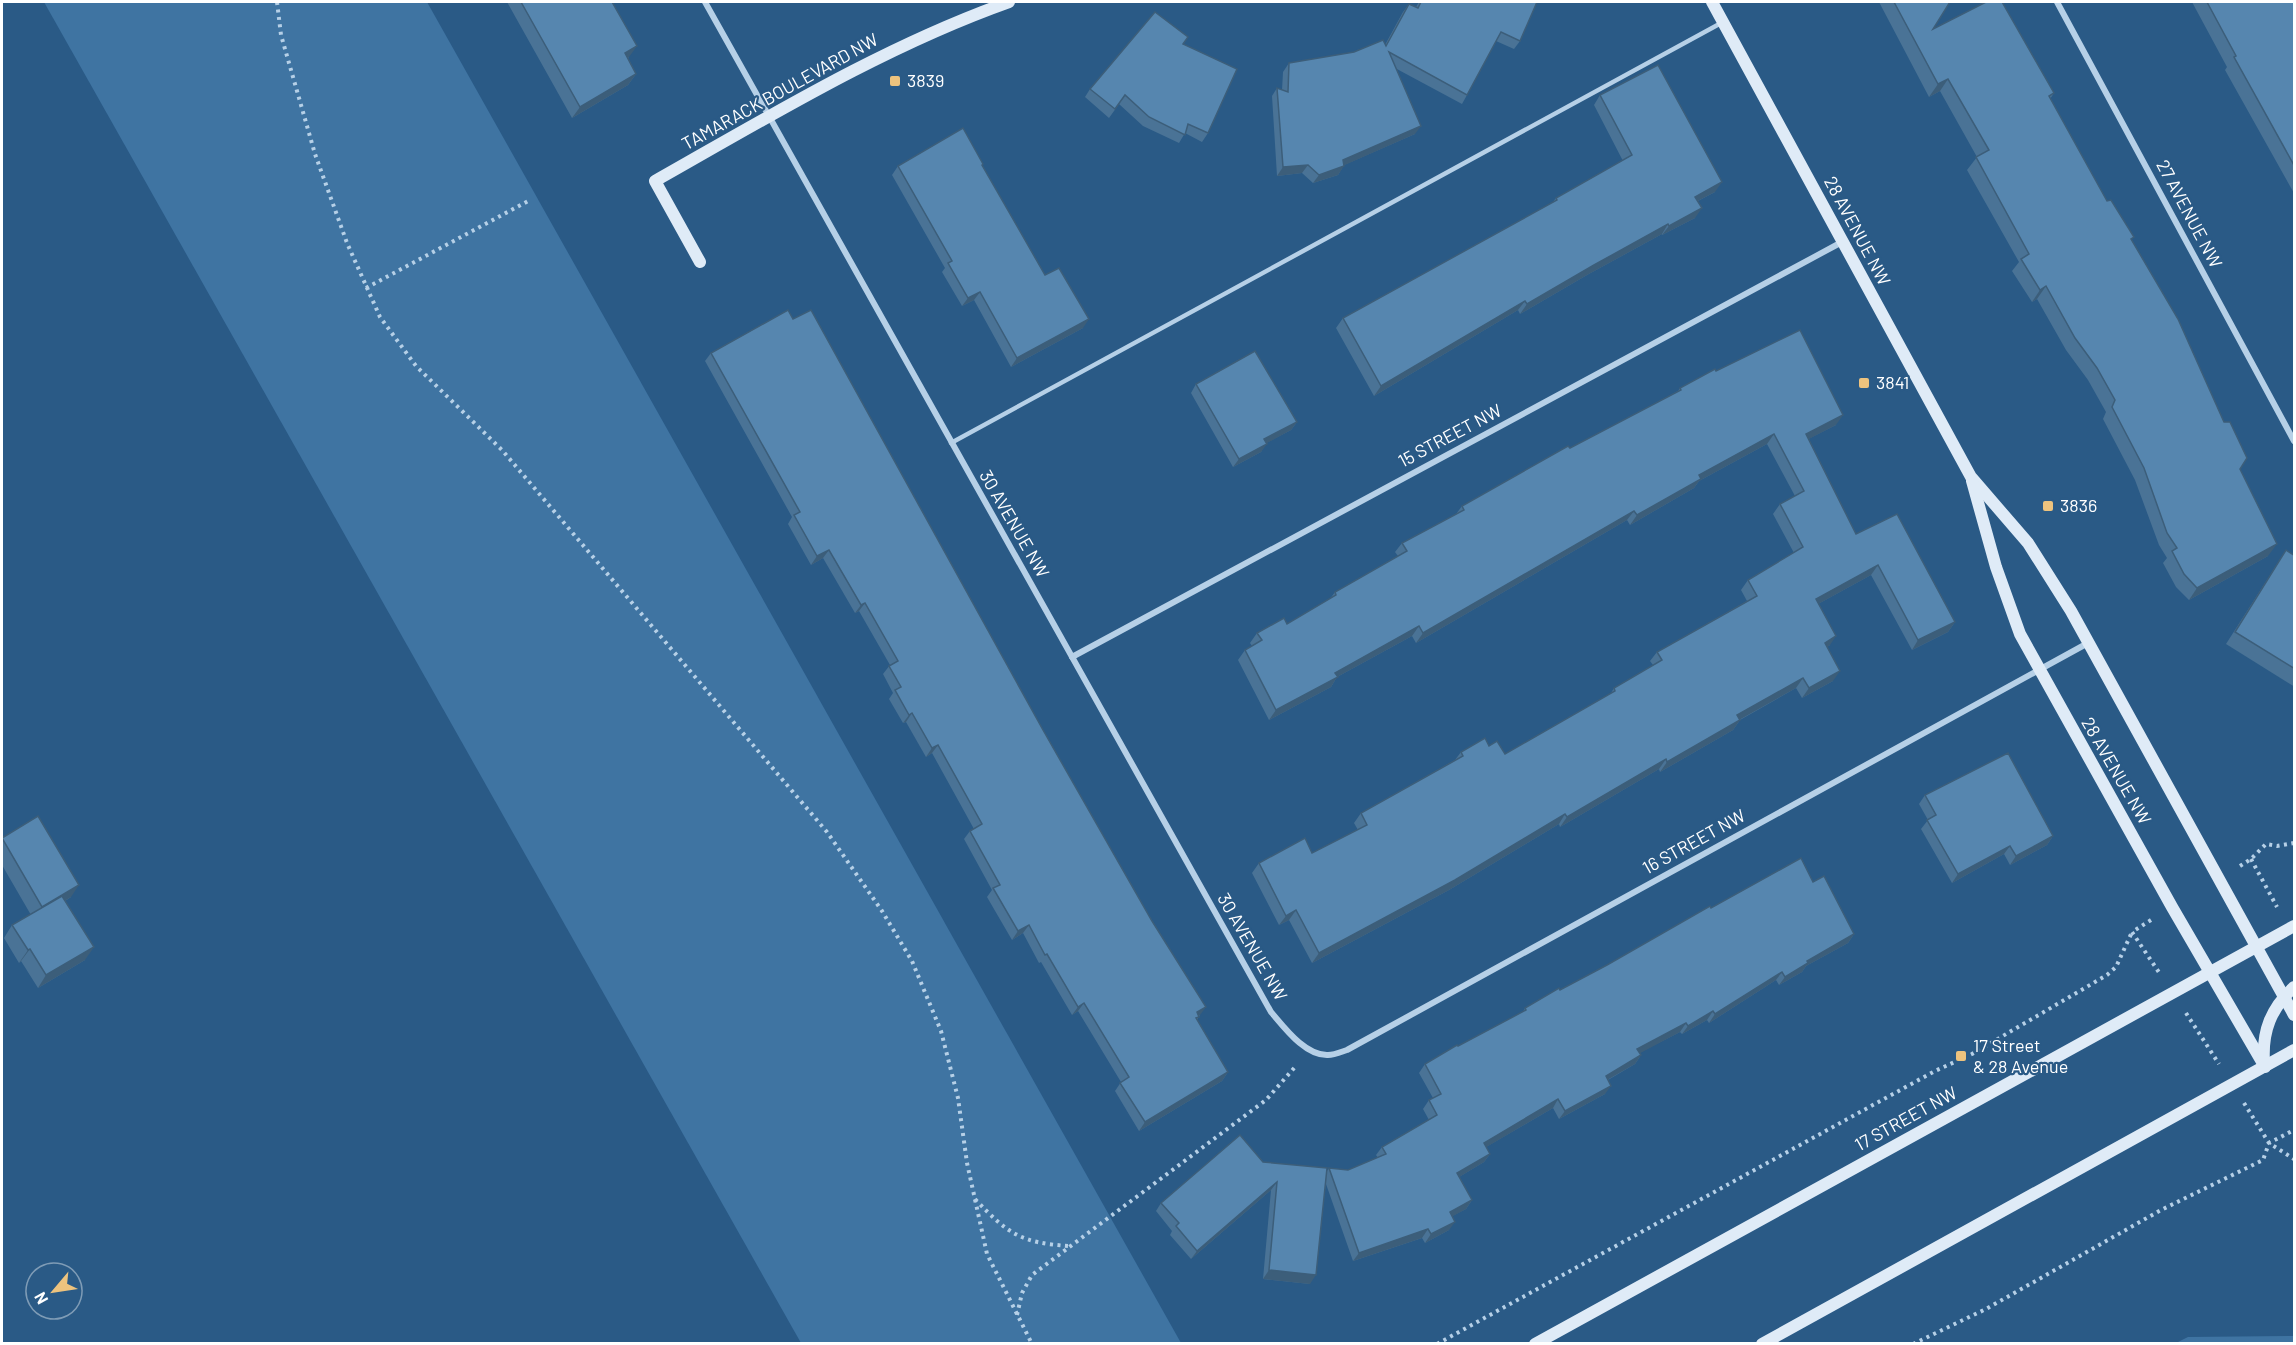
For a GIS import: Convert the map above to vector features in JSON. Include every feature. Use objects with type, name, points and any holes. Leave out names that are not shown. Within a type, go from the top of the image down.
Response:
[{"type":"street","name":"30 AVENUE NW","points":[[705,2],[1270,1012],[1290,1033],[1311,1050]]},
{"type":"street","name":"28 AVENUE NW","points":[[1712,2],[1971,477],[2028,543],[2088,642],[2295,1016]]},
{"type":"street","name":"27 AVENUE NW","points":[[2057,2],[2295,441]]},
{"type":"street","name":"TAMARACK BOULEVARD NW","points":[[700,262],[655,181],[907,44],[1000,3]]},
{"type":"street","name":"15 STREET NW","points":[[1072,657],[1843,242]]},
{"type":"street","name":"28 AVENUE NW","points":[[1971,477],[1996,567],[2020,634],[2038,670],[2265,1067]]},
{"type":"street","name":"16 STREET NW","points":[[1311,1050],[1327,1055],[1347,1050],[2088,642]]},
{"type":"street","name":"17 STREET NW","points":[[1535,1344],[2292,927]]},
{"type":"street","points":[[2265,1067],[2265,1032],[2271,1014],[2284,996],[2295,987]]},
{"type":"street","points":[[1762,1344],[2295,1050]]},
{"type":"lane","points":[[951,443],[1723,22]]},
{"type":"path","points":[[278,2],[281,35],[315,154],[366,288],[380,317],[416,366],[502,450],[827,832],[882,911],[912,961],[941,1031],[958,1098],[967,1163],[987,1254],[1032,1344]]},
{"type":"path","points":[[366,288],[530,200]]},
{"type":"path","points":[[2292,927],[2251,859],[2266,844],[2277,846],[2295,843]]},
{"type":"path","points":[[1437,1344],[1935,1071],[1972,1054],[2092,985],[2116,967],[2132,932],[2147,922]]},
{"type":"path","points":[[2132,932],[2269,1143],[2295,1159]]},
{"type":"path","points":[[1017,1316],[1022,1293],[1032,1275],[1266,1100],[1311,1050]]},
{"type":"path","points":[[1913,1344],[1986,1308],[2161,1210],[2263,1160],[2269,1143],[2295,1130]]},
{"type":"path","points":[[974,1198],[997,1222],[1014,1235],[1040,1244],[1070,1246]]},
{"type":"shaded area","points":[[44,2],[427,2],[1181,1343],[801,1343]]},
{"type":"shaded area","points":[[2294,1336],[2294,1343],[2176,1343],[2188,1337]]},
{"type":"building","points":[[521,2],[612,2],[637,46],[625,53],[636,74],[580,107]]},
{"type":"building","points":[[1421,2],[1537,2],[1520,41],[1501,32],[1467,95],[1389,52],[1421,126],[1343,160],[1344,166],[1319,175],[1308,165],[1283,167],[1277,88],[1288,92],[1289,63],[1354,52],[1383,40],[1386,46],[1409,4],[1418,8]]},
{"type":"building","points":[[1894,2],[1950,2],[1933,29],[1986,2],[2002,2],[2054,93],[2049,96],[2107,201],[2111,200],[2134,237],[2131,239],[2178,319],[2224,422],[2230,422],[2247,458],[2240,469],[2277,544],[2197,588],[2184,574],[2172,551],[2177,548],[2167,533],[2144,468],[2112,407],[2115,400],[2097,368],[2075,338],[2046,286],[2040,290],[2021,259],[2029,254],[1976,157],[1989,150],[1948,79],[1938,84]]},
{"type":"building","points":[[2207,2],[2295,2],[2295,167],[2234,57],[2236,56]]},
{"type":"building","points":[[1155,12],[1188,37],[1183,44],[1237,69],[1208,133],[1188,124],[1185,135],[1149,117],[1125,95],[1115,109],[1090,89]]},
{"type":"building","points":[[1658,65],[1722,182],[1695,197],[1702,208],[1669,226],[1668,224],[1527,304],[1525,301],[1381,386],[1343,318],[1557,200],[1556,198],[1632,155],[1600,95]]},
{"type":"building","points":[[963,128],[1045,275],[1059,268],[1089,319],[1017,358],[980,292],[968,298],[948,263],[952,261],[898,166]]},
{"type":"building","points":[[788,310],[793,319],[811,310],[1043,730],[1152,921],[1206,1007],[1197,1012],[1199,1017],[1196,1018],[1228,1072],[1145,1122],[1120,1083],[1129,1077],[1084,1003],[1078,1007],[1029,925],[1018,931],[993,888],[1000,885],[970,831],[982,824],[938,745],[932,748],[912,713],[909,715],[895,690],[901,687],[889,666],[898,661],[865,603],[861,605],[829,550],[817,556],[794,515],[800,512],[711,353]]},
{"type":"building","points":[[1800,330],[1843,415],[1806,434],[1856,534],[1897,514],[1955,622],[1918,640],[1878,565],[1816,599],[1836,636],[1825,643],[1840,671],[1809,688],[1803,678],[1737,715],[1740,720],[1667,762],[1666,759],[1567,817],[1565,814],[1455,880],[1319,953],[1296,910],[1286,916],[1259,863],[1305,838],[1312,853],[1367,825],[1361,813],[1463,756],[1461,752],[1485,738],[1489,746],[1497,741],[1505,754],[1615,691],[1614,688],[1662,660],[1657,652],[1757,596],[1748,580],[1803,547],[1780,504],[1804,491],[1774,434],[1699,475],[1701,479],[1637,515],[1634,511],[1423,633],[1419,626],[1335,673],[1338,677],[1276,710],[1245,650],[1262,640],[1257,633],[1284,618],[1287,624],[1336,595],[1335,592],[1407,551],[1402,543],[1464,510],[1462,506],[1568,446],[1570,448],[1681,390],[1680,388],[1715,369],[1716,371]]},
{"type":"building","points":[[1255,351],[1297,422],[1264,439],[1267,444],[1239,459],[1196,384]]},
{"type":"building","points":[[2286,550],[2295,556],[2295,669],[2235,632]]},
{"type":"building","points":[[2008,753],[2053,836],[2016,856],[2010,846],[1958,874],[1927,820],[1936,815],[1925,795]]},
{"type":"building","points":[[38,816],[79,885],[42,907],[2,838]]},
{"type":"building","points":[[1801,858],[1813,882],[1824,876],[1854,934],[1807,961],[1808,963],[1785,977],[1782,972],[1715,1014],[1713,1011],[1688,1026],[1686,1023],[1637,1049],[1641,1055],[1606,1076],[1611,1086],[1565,1111],[1558,1099],[1484,1143],[1490,1154],[1457,1173],[1472,1200],[1450,1212],[1455,1222],[1431,1234],[1428,1229],[1359,1253],[1329,1168],[1348,1170],[1386,1154],[1382,1147],[1437,1115],[1429,1100],[1441,1094],[1425,1064],[1526,1010],[1525,1008],[1559,988],[1560,990],[1607,965],[1710,906],[1711,908]]},
{"type":"building","points":[[62,896],[94,947],[46,975],[12,925]]},
{"type":"building","points":[[1240,1135],[1263,1162],[1327,1168],[1316,1275],[1269,1270],[1277,1182],[1197,1251],[1176,1226],[1179,1223],[1161,1203]]},
{"type":"place","name":"3839","points":[[895,81]]},
{"type":"place","name":"3841","points":[[1864,383]]},
{"type":"place","name":"3836","points":[[2048,506]]},
{"type":"place","name":"17 Street & 28 Avenue","points":[[1961,1056]]}]
